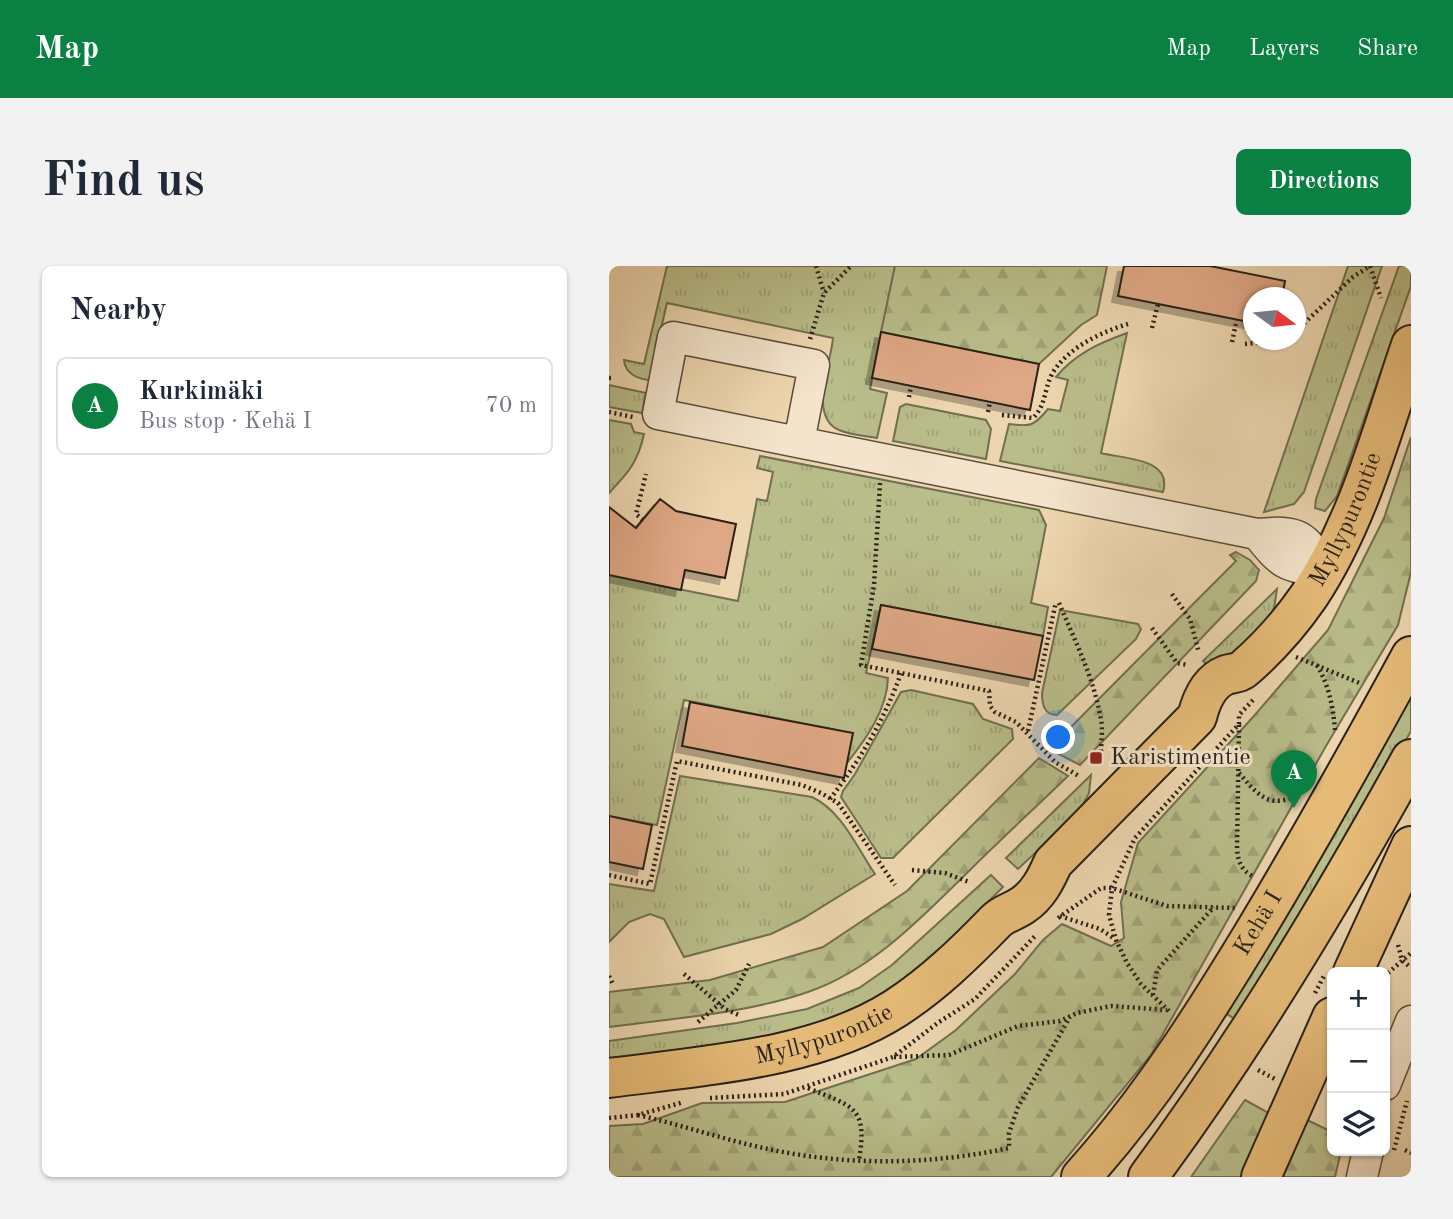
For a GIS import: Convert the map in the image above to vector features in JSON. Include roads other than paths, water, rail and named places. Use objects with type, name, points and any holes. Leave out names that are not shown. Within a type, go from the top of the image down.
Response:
[{"type":"main road","name":"Myllypurontie","points":[[609,1078],[721,1063],[807,1047],[851,1031],[895,1009],[954,964],[1003,914],[1008,892],[1024,875],[1029,870],[1053,863],[1197,717],[1218,712],[1237,692],[1243,671],[1291,621],[1325,570],[1355,507],[1411,345]]},
{"type":"main road","name":"Kehä I","points":[[1084,1174],[1165,1070],[1219,990],[1319,821],[1411,656]]},
{"type":"main road","name":"Kehä I","points":[[1148,1177],[1206,1098],[1319,923],[1411,760]]},
{"type":"main road","points":[[1355,967],[1411,846]]},
{"type":"main road","points":[[1261,1177],[1327,1028]]},
{"type":"street","points":[[799,442],[814,365],[673,337],[657,414],[1257,534],[1283,531],[1310,542],[1325,570]]},
{"type":"street","points":[[1390,1073],[1411,1021]]},
{"type":"street","points":[[1362,1177],[1377,1156]]},
{"type":"place","name":"Karistimentie","points":[[1096,758]]},
{"type":"place","name":"Kurkimäki","points":[[1294,808]]}]
